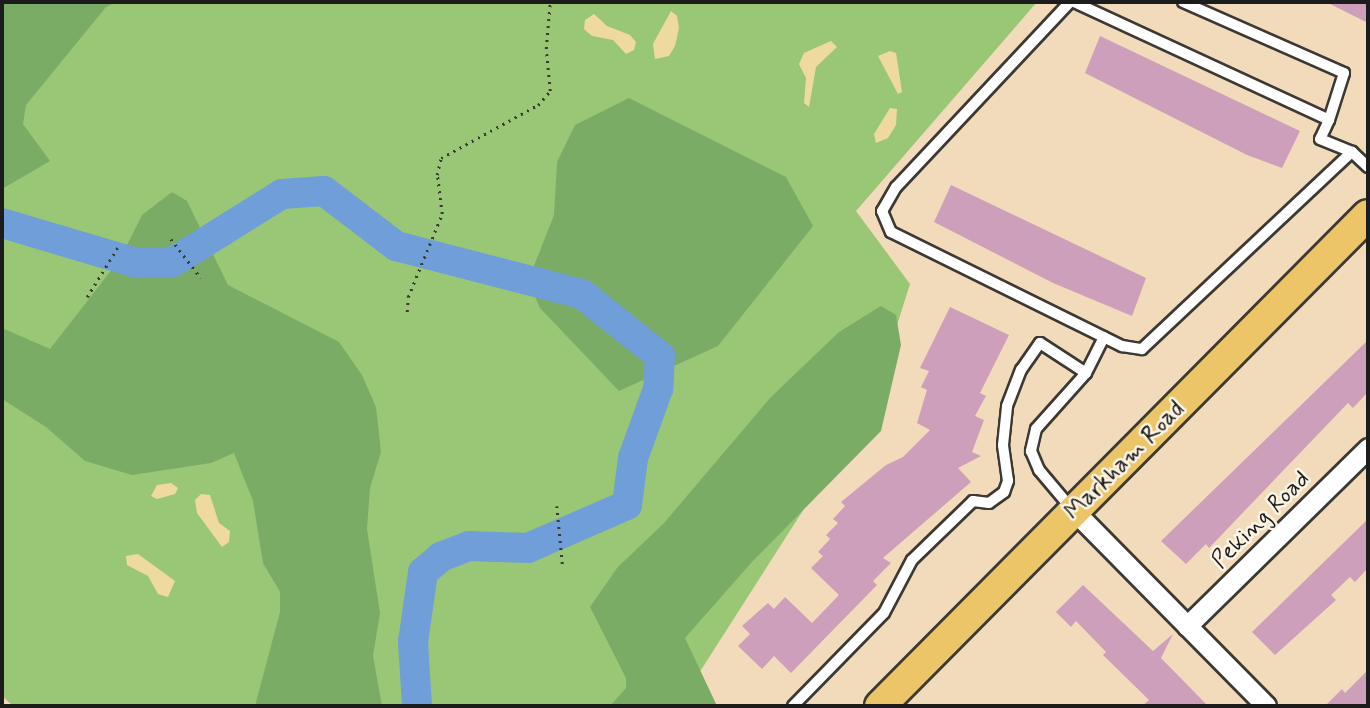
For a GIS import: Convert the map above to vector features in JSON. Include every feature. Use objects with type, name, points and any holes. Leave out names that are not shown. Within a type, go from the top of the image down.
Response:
[{"type":"main road","name":"Markham Road","points":[[880,706],[1368,215]]},
{"type":"street","name":"Peking Road","points":[[1187,626],[1368,448]]},
{"type":"street","points":[[1075,512],[1266,706]]},
{"type":"lane","points":[[1329,120],[1072,2],[896,187],[882,211],[891,232],[1104,337],[1142,349],[1352,152]]},
{"type":"lane","points":[[1183,2],[1344,73],[1320,139],[1352,152],[1368,167]]},
{"type":"lane","points":[[1075,512],[1039,470],[1031,451],[1036,429],[1086,373],[1104,337]]},
{"type":"lane","points":[[793,706],[886,611],[912,560],[973,501],[991,502],[1004,492],[1008,481],[1003,445],[1007,406],[1021,370],[1040,343],[1086,373]]},
{"type":"path","points":[[407,312],[413,286],[442,214],[437,175],[441,158],[538,105],[550,91],[546,49],[550,2]]},
{"type":"path","points":[[171,239],[201,278]]},
{"type":"path","points":[[87,297],[118,247]]},
{"type":"path","points":[[557,506],[563,568]]},
{"type":"green space","points":[[2,2],[1037,2],[856,211],[910,284],[873,401],[678,706],[13,706],[2,696]]},
{"type":"green space","points":[[2,2],[116,2],[106,7],[26,105],[23,124],[50,161],[2,189]]},
{"type":"green space","points":[[629,98],[786,177],[813,226],[718,346],[619,391],[540,308],[528,281],[554,215],[557,162],[575,125]]},
{"type":"green space","points":[[172,192],[187,201],[228,285],[339,342],[362,375],[376,407],[381,452],[370,488],[367,529],[380,613],[373,656],[382,706],[255,706],[280,612],[280,592],[263,563],[253,501],[234,453],[211,463],[132,475],[85,461],[46,427],[2,399],[2,328],[50,349],[120,259],[142,215]]},
{"type":"green space","points":[[881,306],[896,315],[901,345],[881,431],[751,563],[685,638],[717,706],[610,706],[626,688],[626,678],[590,607],[617,568],[664,523],[771,397],[839,332]]},
{"type":"sand","points":[[671,11],[677,16],[679,28],[675,46],[669,56],[655,59],[653,44]]},
{"type":"sand","points":[[594,14],[607,26],[630,35],[636,42],[634,50],[626,54],[613,40],[592,36],[584,29],[585,20]]},
{"type":"sand","points":[[831,41],[837,47],[816,67],[809,107],[804,103],[806,78],[799,64],[804,53]]},
{"type":"sand","points":[[890,51],[896,53],[902,92],[898,94],[878,56]]},
{"type":"sand","points":[[890,108],[897,109],[896,125],[888,138],[876,143],[874,134]]},
{"type":"sand","points":[[171,483],[178,488],[175,494],[157,499],[151,496],[157,485]]},
{"type":"sand","points":[[201,494],[210,495],[219,523],[230,531],[229,542],[222,547],[197,513],[195,500]]},
{"type":"sand","points":[[138,554],[175,581],[168,597],[158,594],[148,576],[127,565],[126,556]]},
{"type":"building","points":[[1326,2],[1368,2],[1368,23]]},
{"type":"building","points":[[1100,36],[1300,131],[1282,168],[1247,155],[1085,73]]},
{"type":"building","points":[[951,185],[1146,278],[1132,316],[1053,283],[934,222]]},
{"type":"building","points":[[950,307],[1009,335],[980,393],[986,396],[975,416],[984,420],[972,452],[981,456],[958,468],[971,482],[883,558],[891,563],[873,581],[877,585],[791,673],[774,656],[762,669],[738,646],[750,634],[742,626],[768,603],[774,609],[785,597],[812,623],[839,595],[811,568],[823,556],[818,552],[830,539],[826,535],[838,523],[833,519],[845,506],[841,502],[886,465],[903,457],[930,430],[917,423],[927,390],[921,387],[929,371],[920,368]]},
{"type":"building","points":[[1368,340],[1368,392],[1353,408],[1348,403],[1209,548],[1206,544],[1186,564],[1161,541]]},
{"type":"building","points":[[1368,519],[1368,568],[1355,582],[1350,577],[1331,595],[1336,600],[1275,655],[1252,632]]},
{"type":"building","points":[[1083,585],[1153,651],[1173,634],[1161,658],[1208,706],[1142,706],[1149,700],[1103,655],[1106,652],[1076,621],[1071,627],[1056,612]]},
{"type":"building","points":[[1368,670],[1368,706],[1325,706],[1342,689],[1345,693]]},
{"type":"waterway","points":[[2,223],[136,263],[173,262],[282,194],[324,191],[396,246],[582,294],[660,356],[658,389],[633,458],[627,505],[528,548],[469,546],[441,557],[423,572],[413,642],[417,706]]}]
